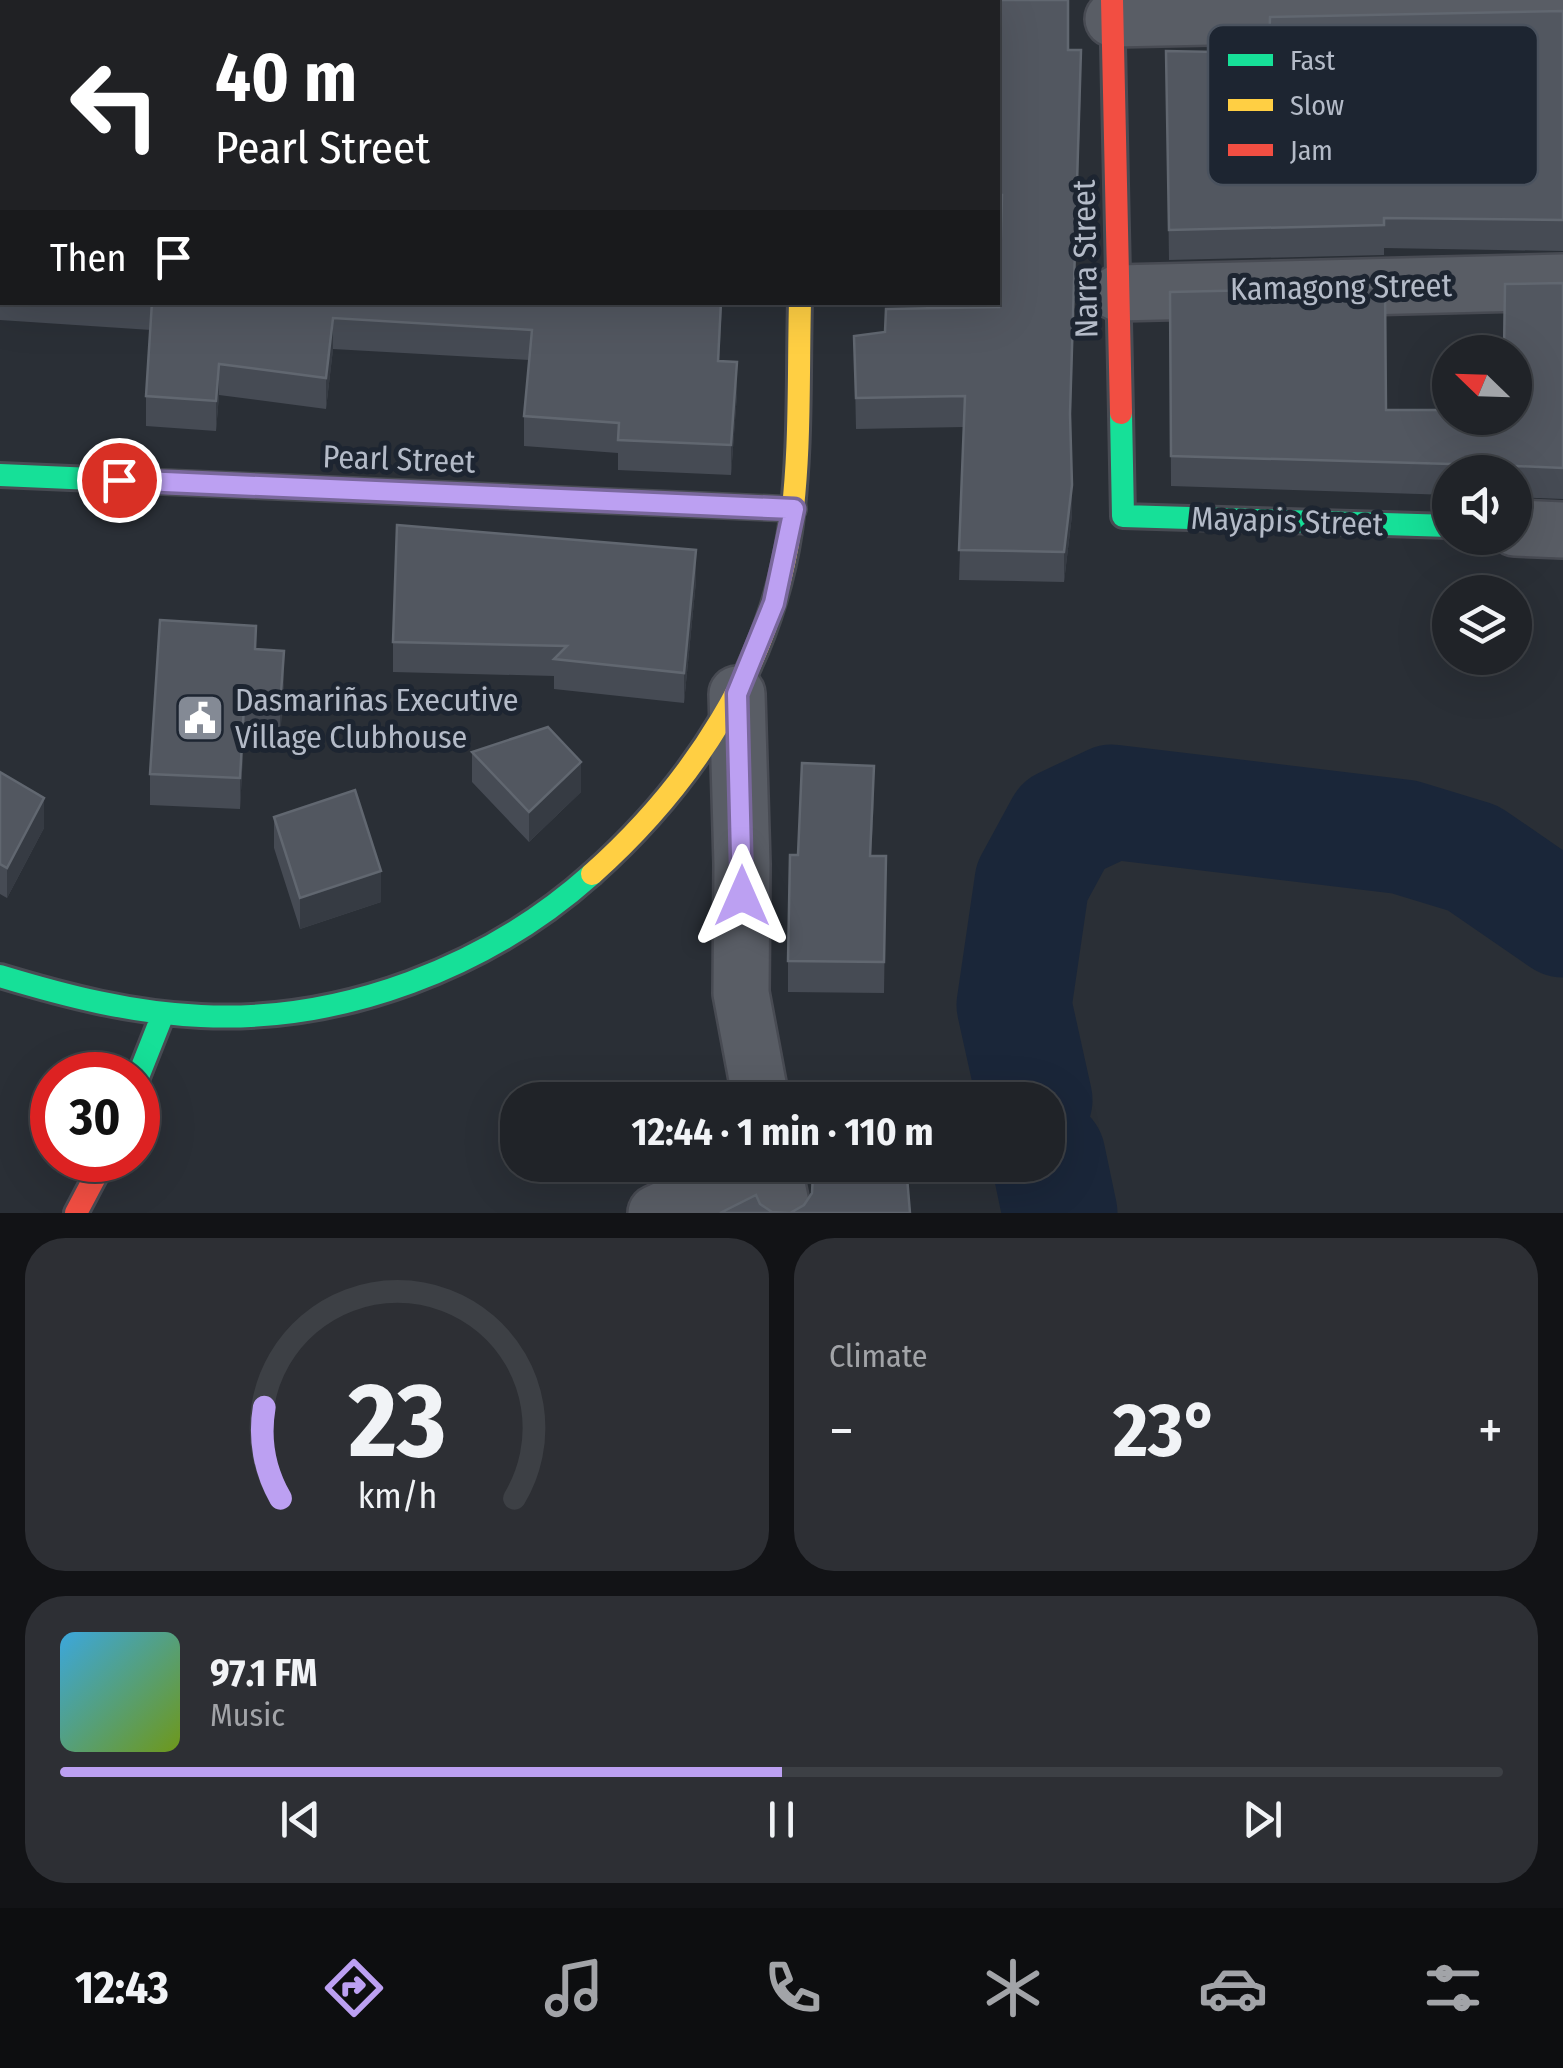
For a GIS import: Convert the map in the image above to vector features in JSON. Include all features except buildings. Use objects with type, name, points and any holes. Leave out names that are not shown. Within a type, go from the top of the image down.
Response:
[{"type":"street","points":[[1112,10],[1563,10]]},
{"type":"street","name":"Narra Street","points":[[1112,10],[1123,516]]},
{"type":"street","name":"Kamagong Street","points":[[1118,293],[1563,282]]},
{"type":"street","points":[[0,976],[80,1001],[163,1014],[233,1017],[302,1010],[370,996],[436,973],[499,943],[558,906],[660,810],[702,754],[737,694],[774,603],[794,509],[800,305]]},
{"type":"street","name":"Pearl Street","points":[[0,475],[794,509]]},
{"type":"street","name":"Mayapis Street","points":[[1123,516],[1432,525]]},
{"type":"street","points":[[1532,529],[1563,530]]},
{"type":"street","points":[[737,694],[741,994],[758,1082]]},
{"type":"street","points":[[148,1052],[163,1014]]},
{"type":"street","points":[[76,1213],[94,1182]]},
{"type":"street","points":[[95,1213],[99,1182]]},
{"type":"street","points":[[656,1213],[724,1182]]},
{"type":"street","points":[[777,1182],[783,1213]]},
{"type":"waterway","points":[[1031,1082],[1014,1005],[1032,882],[1063,825],[1112,802],[1404,837],[1473,858],[1563,920]]},
{"type":"waterway","points":[[1053,1182],[1060,1213]]},
{"type":"traffic: fast","points":[[1121,413],[1123,516],[1432,525]]},
{"type":"traffic: fast","points":[[0,475],[794,509]]},
{"type":"traffic: fast","points":[[0,976],[99,1002],[175,1014],[254,1016],[307,1010],[359,999],[460,962],[551,907],[592,874]]},
{"type":"traffic: fast","points":[[148,1052],[163,1014]]},
{"type":"traffic: slow","points":[[592,874],[629,839],[694,762],[745,675],[765,629],[780,581],[794,502],[800,305]]},
{"type":"traffic: jam","points":[[1112,0],[1121,413]]},
{"type":"traffic: jam","points":[[76,1213],[92,1182]]},
{"type":"place","name":"Dasmariñas Executive Village Clubhouse","points":[[200,718]]},
{"type":"route","points":[[119,480],[794,509],[774,603],[737,694],[742,896]]}]
